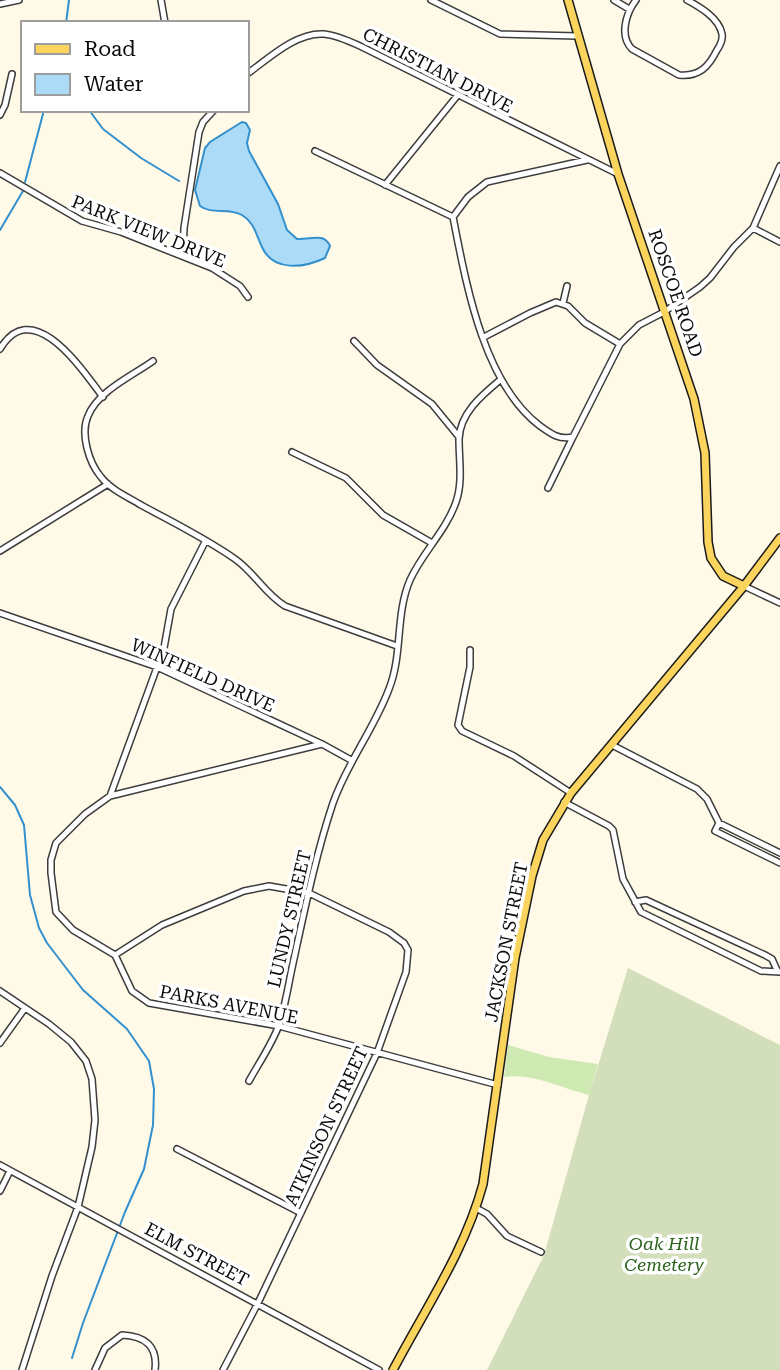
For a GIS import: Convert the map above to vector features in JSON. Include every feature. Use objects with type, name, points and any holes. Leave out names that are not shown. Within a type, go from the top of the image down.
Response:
[{"type":"main road","name":"ROSCOE ROAD","points":[[568,0],[618,174],[686,370],[703,434],[711,558],[723,576],[744,586]]},
{"type":"main road","name":"JACKSON STREET","points":[[393,1370],[456,1254],[476,1208],[483,1184],[515,958],[531,880],[543,840],[571,793],[744,586],[780,538]]},
{"type":"street","points":[[0,4],[19,0]]},
{"type":"street","points":[[161,0],[165,21]]},
{"type":"street","points":[[431,0],[500,34],[577,36]]},
{"type":"street","points":[[614,0],[629,9]]},
{"type":"street","points":[[636,0],[629,9],[624,34],[626,43],[679,75],[688,76],[709,66],[720,45],[722,34],[714,20],[702,8],[687,0]]},
{"type":"street","name":"CHRISTIAN DRIVE","points":[[248,73],[291,44],[310,35],[327,34],[360,46],[618,174]]},
{"type":"street","points":[[0,115],[12,74]]},
{"type":"street","points":[[385,185],[457,96]]},
{"type":"street","points":[[183,256],[184,228],[199,132],[203,122],[212,112]]},
{"type":"street","points":[[316,150],[453,217]]},
{"type":"street","points":[[573,438],[556,437],[530,418],[500,380],[476,317],[453,217],[468,197],[486,182],[587,160]]},
{"type":"street","points":[[548,488],[620,344],[639,325],[664,312],[710,278],[734,247],[753,229],[780,166]]},
{"type":"street","name":"PARK VIEW DRIVE","points":[[0,173],[82,221],[121,232],[212,268],[240,286],[248,297]]},
{"type":"street","points":[[753,229],[780,242]]},
{"type":"street","points":[[563,303],[567,286]]},
{"type":"street","points":[[484,337],[550,303],[563,303],[585,324],[620,344]]},
{"type":"street","points":[[0,349],[15,334],[28,330],[44,333],[58,342],[103,397]]},
{"type":"street","points":[[354,341],[377,365],[432,404],[459,437],[470,409],[500,380]]},
{"type":"street","points":[[153,361],[103,397],[88,416],[86,432],[91,460],[108,484],[236,559],[271,597],[285,606],[397,646]]},
{"type":"street","name":"LUNDY STREET","points":[[249,1081],[279,1026],[325,826],[351,760],[366,738],[390,688],[401,610],[409,582],[449,518],[457,499],[460,479],[459,437]]},
{"type":"street","points":[[292,452],[346,478],[383,515],[432,543]]},
{"type":"street","points":[[0,551],[108,484]]},
{"type":"street","points":[[110,796],[164,648],[171,609],[205,542]]},
{"type":"street","points":[[744,586],[780,603]]},
{"type":"street","name":"WINFIELD DRIVE","points":[[0,613],[157,667],[351,760]]},
{"type":"street","points":[[470,650],[470,667],[458,725],[462,731],[520,760],[571,793]]},
{"type":"street","points":[[309,893],[269,886],[244,891],[162,925],[115,955],[73,930],[56,912],[51,860],[56,843],[85,814],[110,796],[322,744]]},
{"type":"street","points":[[612,745],[697,789],[719,823],[780,853]]},
{"type":"street","points":[[564,802],[609,825],[613,830],[623,878],[638,909],[645,915],[761,971],[778,971],[772,959],[646,900],[635,902]]},
{"type":"street","points":[[719,823],[715,831],[780,863]]},
{"type":"street","name":"ATKINSON STREET","points":[[223,1370],[258,1303],[377,1053],[409,957],[404,943],[389,932],[309,893]]},
{"type":"street","name":"PARKS AVENUE","points":[[115,955],[132,991],[149,1003],[279,1026],[498,1085]]},
{"type":"street","points":[[0,991],[49,1024],[71,1042],[86,1061],[92,1079],[95,1120],[92,1147],[78,1207],[52,1276],[22,1370]]},
{"type":"street","points":[[0,1042],[25,1008]]},
{"type":"street","points":[[177,1149],[301,1213]]},
{"type":"street","name":"ELM STREET","points":[[0,1165],[379,1370]]},
{"type":"street","points":[[0,1191],[10,1171]]},
{"type":"street","points":[[476,1208],[487,1214],[507,1236],[541,1252]]},
{"type":"street","points":[[95,1370],[105,1348],[122,1335],[146,1340],[156,1356],[155,1370]]},
{"type":"green space","name":"Oak Hill Cemetery","points":[[628,968],[780,1045],[780,1370],[487,1370],[544,1255]]},
{"type":"green space","points":[[508,1045],[549,1057],[598,1064],[589,1095],[536,1079],[504,1077]]},
{"type":"water","points":[[242,122],[246,123],[250,130],[247,143],[249,151],[278,204],[287,230],[297,239],[324,239],[330,246],[325,258],[299,266],[281,264],[267,255],[252,225],[242,215],[200,206],[195,190],[205,148]]},
{"type":"waterway","points":[[66,21],[69,0]]},
{"type":"waterway","points":[[25,182],[43,112]]},
{"type":"waterway","points":[[90,112],[103,129],[141,158],[179,181]]},
{"type":"waterway","points":[[0,230],[23,191]]},
{"type":"waterway","points":[[0,787],[15,805],[24,825],[30,895],[39,928],[47,943],[83,990],[127,1029],[149,1061],[154,1089],[153,1125],[144,1169],[125,1212],[72,1358]]}]
